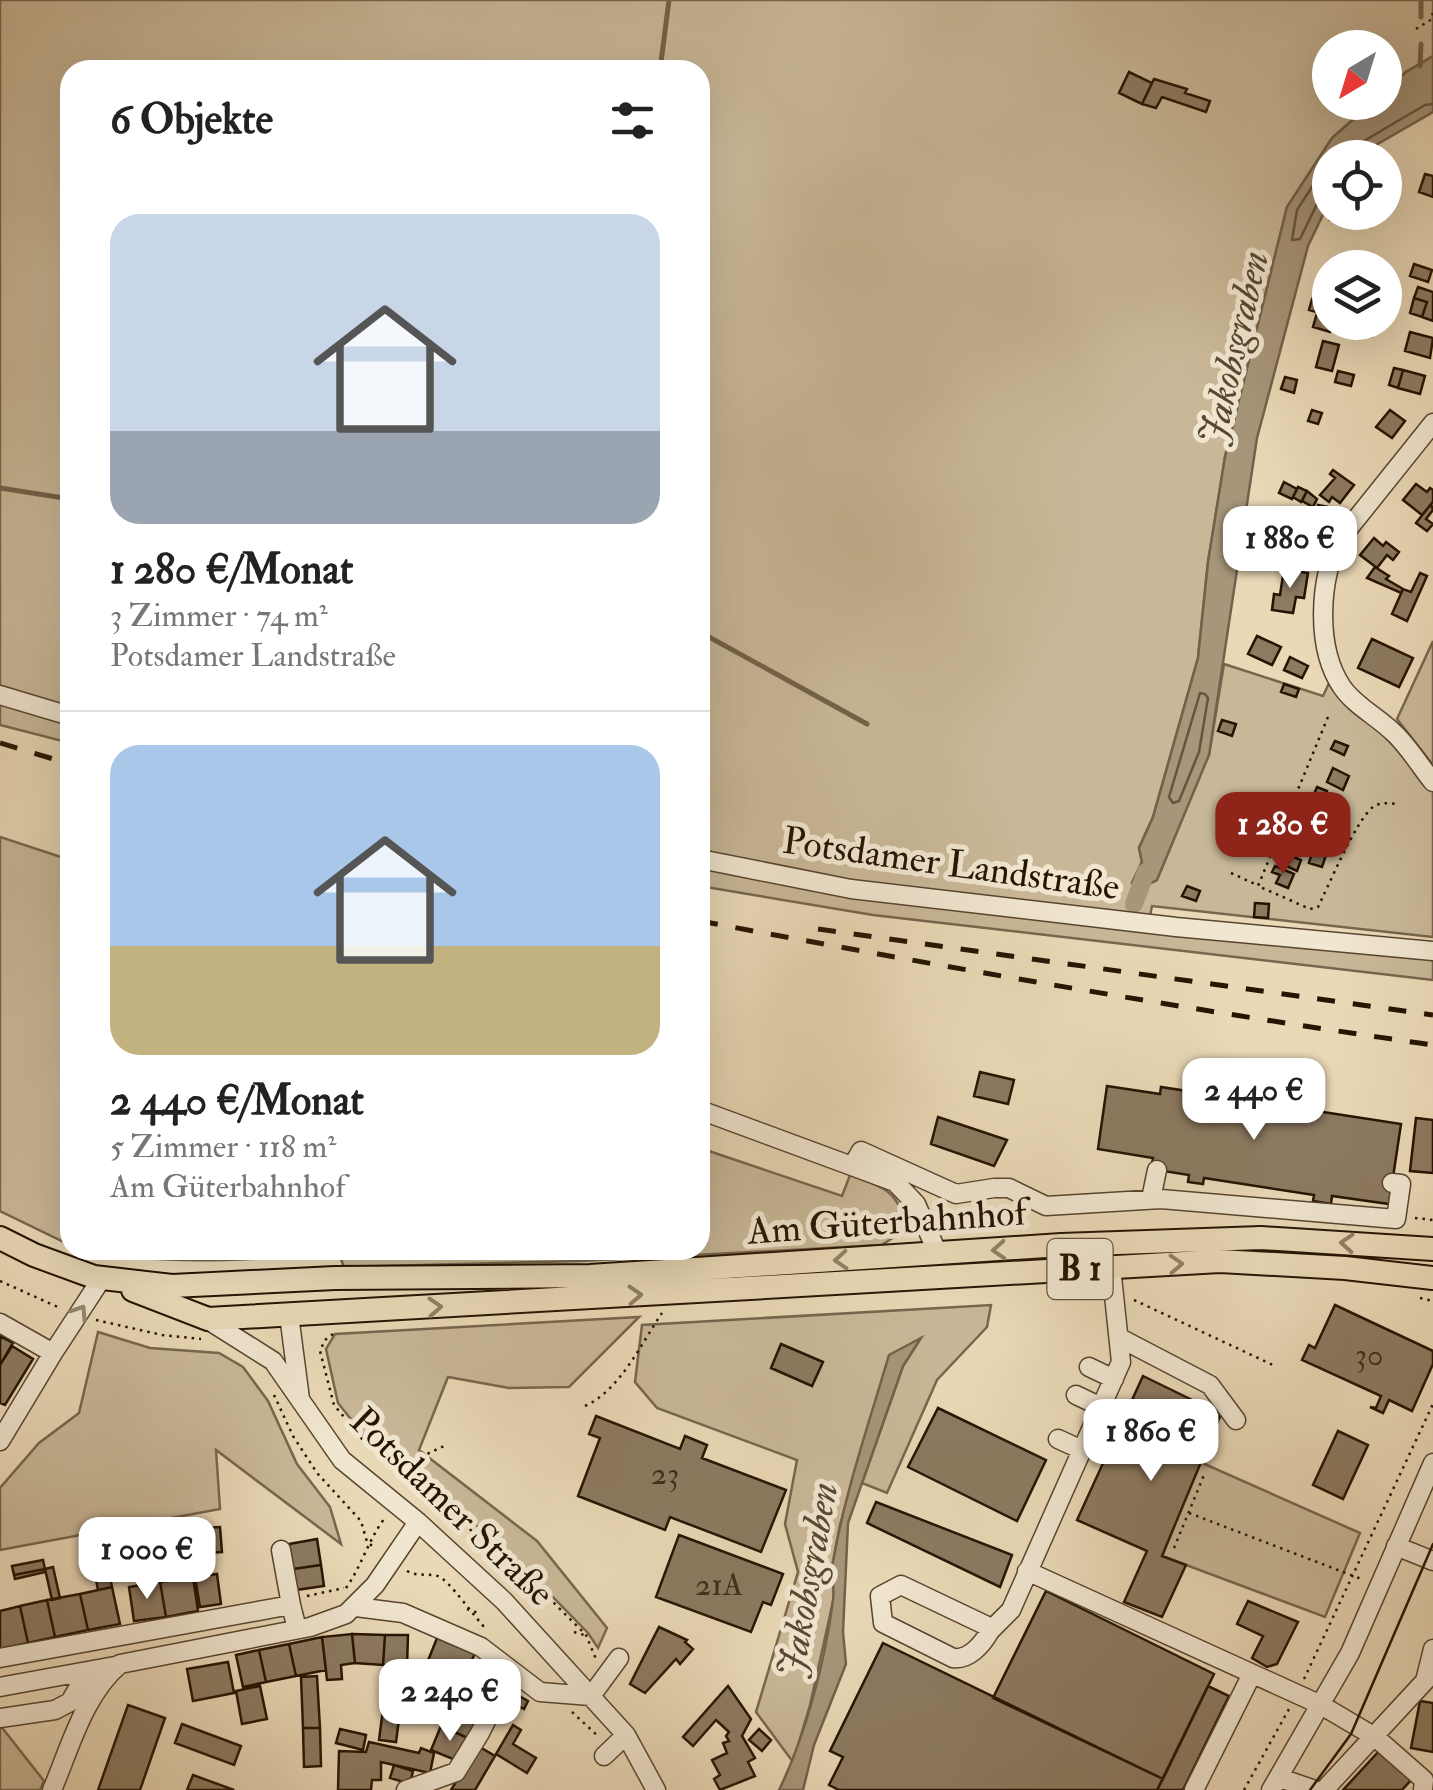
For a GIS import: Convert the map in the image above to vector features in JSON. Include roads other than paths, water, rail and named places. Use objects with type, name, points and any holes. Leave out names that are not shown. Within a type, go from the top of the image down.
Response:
[{"type":"main road","name":"B 1","points":[[0,1238],[64,1268],[102,1278],[172,1286],[286,1282]]},
{"type":"main road","name":"Am Güterbahnhof","points":[[289,1315],[1261,1238],[1433,1249]]},
{"type":"main road","name":"Am Güterbahnhof","points":[[286,1282],[938,1266],[1112,1279],[1220,1261],[1426,1278]]},
{"type":"main road","name":"B 1","points":[[102,1278],[208,1329],[289,1315]]},
{"type":"main road","points":[[286,1282],[289,1315]]},
{"type":"street","points":[[1433,424],[1341,538],[1329,559],[1324,582],[1324,619],[1334,673],[1343,689],[1395,733],[1433,782]]},
{"type":"street","points":[[0,695],[60,713]]},
{"type":"street","name":"Potsdamer Landstraße","points":[[710,861],[851,889],[1433,951]]},
{"type":"street","points":[[710,1114],[895,1182],[916,1204],[938,1266]]},
{"type":"street","points":[[852,1166],[860,1151],[956,1194],[1009,1188],[1046,1206],[1151,1199],[1396,1219],[1400,1184],[1392,1183]]},
{"type":"street","points":[[1151,1199],[1156,1170]]},
{"type":"street","points":[[0,1441],[102,1278]]},
{"type":"street","points":[[990,1631],[985,1625],[901,1585],[880,1596],[882,1623],[961,1659],[972,1653],[1011,1610],[1121,1362],[1112,1279]]},
{"type":"street","name":"Potsdamer Straße","points":[[289,1315],[300,1403],[342,1460],[418,1522],[504,1601],[591,1696],[614,1747],[656,1790]]},
{"type":"street","points":[[0,1323],[54,1353]]},
{"type":"street","points":[[208,1329],[273,1361],[300,1403]]},
{"type":"street","points":[[1120,1338],[1210,1385],[1236,1420]]},
{"type":"street","points":[[1089,1368],[1114,1380]]},
{"type":"street","points":[[1076,1395],[1101,1407]]},
{"type":"street","points":[[1058,1439],[1082,1450]]},
{"type":"street","points":[[1314,1790],[1276,1784],[1350,1653],[1433,1463]]},
{"type":"street","points":[[0,1687],[329,1622],[356,1607],[418,1522]]},
{"type":"street","points":[[1396,1546],[1433,1562]]},
{"type":"street","points":[[281,1550],[298,1630]]},
{"type":"street","points":[[1027,1572],[1321,1705],[1375,1738],[1424,1780],[1423,1790]]},
{"type":"street","points":[[0,1658],[291,1605]]},
{"type":"street","points":[[356,1607],[403,1613],[481,1647],[540,1692],[591,1696],[619,1658]]},
{"type":"street","points":[[1324,1790],[1426,1681],[1433,1650]]},
{"type":"street","points":[[52,1790],[88,1705],[104,1678],[120,1664]]},
{"type":"street","points":[[406,1790],[456,1772],[511,1670]]},
{"type":"street","points":[[0,1718],[55,1710],[70,1702],[88,1671]]},
{"type":"street","points":[[1194,1790],[1252,1674]]},
{"type":"water","points":[[1433,56],[1433,112],[1384,140],[1331,140],[1353,120],[1402,120],[1402,76]]},
{"type":"water","points":[[1312,169],[1312,230],[1316,230],[1308,246],[1257,438],[1209,755],[1157,880],[1137,890],[1132,883],[1142,862],[1139,848],[1153,817],[1198,658],[1225,457],[1287,207]]},
{"type":"water","points":[[921,1338],[903,1366],[848,1523],[843,1632],[846,1664],[814,1745],[803,1790],[779,1790],[798,1746],[820,1672],[833,1600],[838,1536],[889,1355]]},
{"type":"waterway","points":[[661,60],[669,0]]},
{"type":"waterway","points":[[1421,0],[1421,17]]},
{"type":"waterway","points":[[1420,66],[1421,44]]},
{"type":"waterway","points":[[0,488],[60,497]]},
{"type":"waterway","points":[[710,638],[867,724]]},
{"type":"waterway","name":"Jakobsgraben","points":[[1134,904],[1146,872]]},
{"type":"tram line","points":[[1310,1790],[1351,1734],[1433,1544]]},
{"type":"railway","points":[[0,743],[60,761]]},
{"type":"railway","points":[[710,923],[1066,987],[1433,1045]]},
{"type":"railway","points":[[818,929],[1433,1015]]}]
